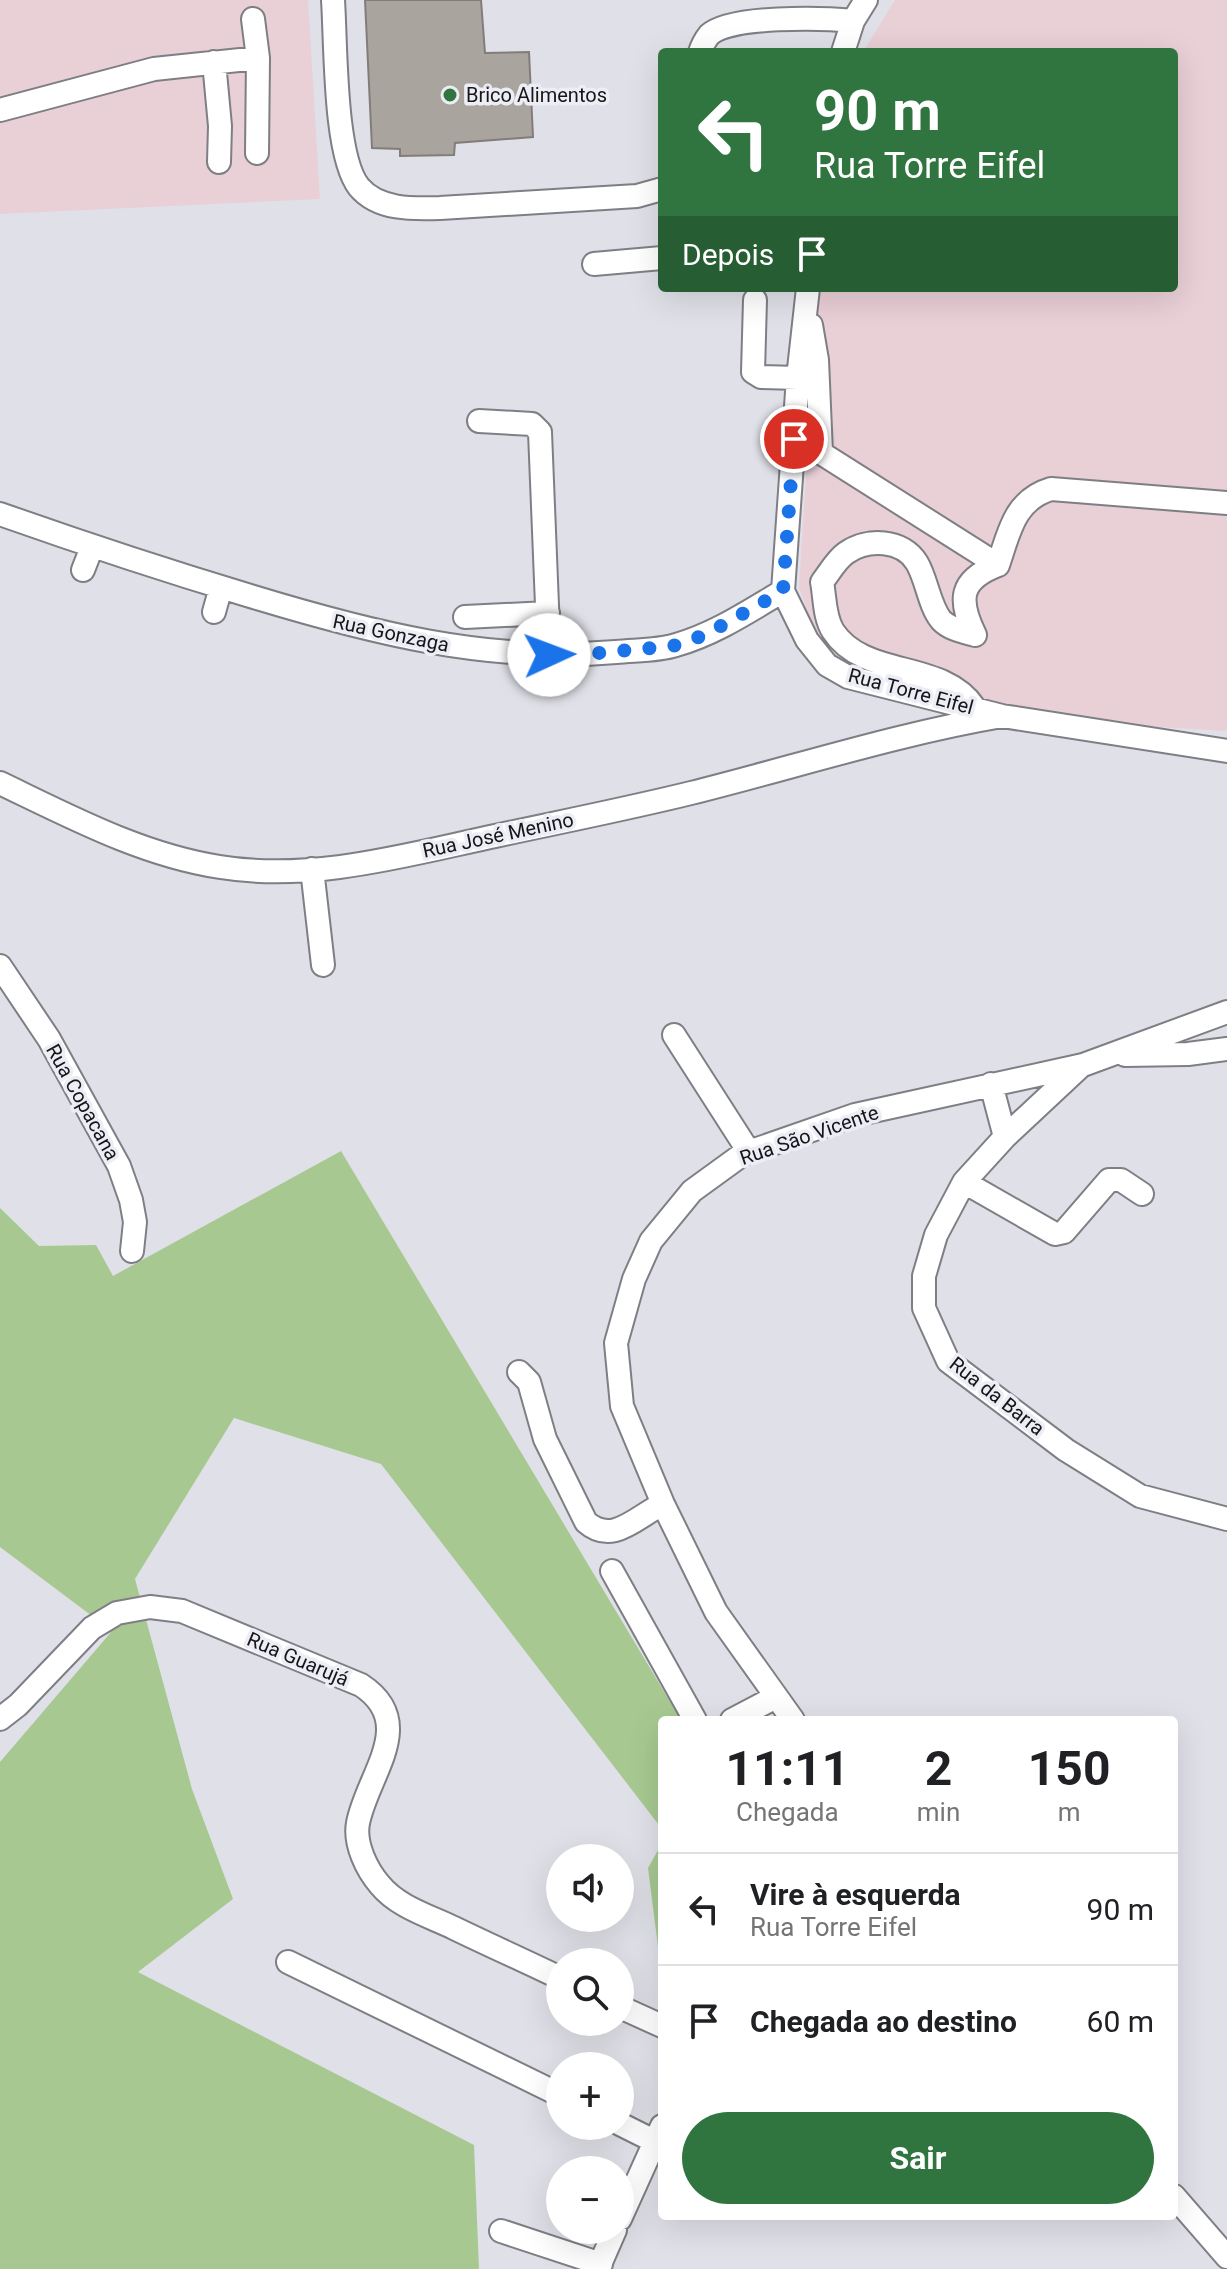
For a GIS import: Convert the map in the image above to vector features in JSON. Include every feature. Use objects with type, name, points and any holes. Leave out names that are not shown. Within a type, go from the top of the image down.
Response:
[{"type":"street","points":[[333,0],[342,143],[349,170],[361,189],[375,199],[412,209],[637,196],[658,190]]},
{"type":"street","points":[[844,48],[853,21],[866,0]]},
{"type":"street","points":[[702,48],[710,34],[728,25],[823,18],[853,21]]},
{"type":"street","points":[[253,19],[258,58],[257,153]]},
{"type":"street","points":[[0,110],[154,69],[258,58]]},
{"type":"street","points":[[214,62],[220,126],[219,162]]},
{"type":"street","points":[[594,264],[658,258]]},
{"type":"street","points":[[783,591],[798,378],[808,292]]},
{"type":"street","points":[[755,300],[753,372],[761,377],[798,378]]},
{"type":"street","points":[[807,311],[817,360],[821,453],[998,565]]},
{"type":"street","points":[[479,421],[532,424],[540,432],[549,655]]},
{"type":"street","points":[[974,708],[967,697],[949,685],[866,657],[844,644],[827,618],[822,582],[841,557],[857,546],[877,543],[905,550],[916,561],[941,620],[975,635],[964,614],[963,597],[978,573],[998,565],[1016,514],[1031,497],[1051,489],[1227,503]]},
{"type":"street","name":"Rua Gonzaga","points":[[0,514],[92,547],[221,587],[380,633],[447,646],[566,656],[673,646],[705,635],[783,591]]},
{"type":"street","points":[[83,570],[92,547]]},
{"type":"street","points":[[214,612],[221,587]]},
{"type":"street","name":"Rua Torre Eifel","points":[[783,591],[807,640],[827,665],[848,677],[1002,716]]},
{"type":"street","points":[[465,617],[548,613]]},
{"type":"street","points":[[1002,716],[1227,751]]},
{"type":"street","name":"Rua José Menino","points":[[0,783],[99,830],[164,854],[221,867],[284,871],[365,865],[660,800],[924,730],[1002,716]]},
{"type":"street","points":[[312,869],[323,965]]},
{"type":"street","name":"Rua Copacana","points":[[0,966],[49,1039],[119,1166],[135,1222],[132,1251]]},
{"type":"street","name":"Rua São Vicente","points":[[790,1716],[716,1612],[663,1504],[622,1406],[616,1343],[634,1279],[651,1241],[692,1191],[749,1152],[855,1115],[1083,1065],[1227,1012]]},
{"type":"street","points":[[674,1035],[749,1152]]},
{"type":"street","points":[[1111,1055],[1188,1054],[1227,1049]]},
{"type":"street","name":"Rua da Barra","points":[[1083,1065],[1005,1137],[964,1182],[936,1235],[924,1276],[924,1308],[948,1361],[1066,1450],[1140,1496],[1227,1519]]},
{"type":"street","points":[[991,1084],[1005,1137]]},
{"type":"street","points":[[964,1182],[1055,1234],[1064,1232],[1109,1180],[1121,1180],[1142,1194]]},
{"type":"street","points":[[519,1372],[529,1382],[545,1439],[586,1522],[592,1528],[608,1533],[619,1531],[663,1504]]},
{"type":"street","points":[[612,1571],[693,1716]]},
{"type":"street","name":"Rua Guarujá","points":[[0,1719],[18,1705],[92,1628],[117,1613],[150,1607],[182,1611],[361,1685],[372,1692],[389,1721],[388,1742],[357,1825],[368,1870],[394,1900],[546,1971]]},
{"type":"street","points":[[740,1716],[776,1697]]},
{"type":"street","points":[[288,1962],[546,2088]]},
{"type":"street","points":[[634,2013],[658,2024]]},
{"type":"street","points":[[634,2127],[658,2133],[634,2187]]},
{"type":"street","points":[[1178,2201],[1227,2257]]},
{"type":"street","points":[[501,2231],[600,2267],[609,2244]]},
{"type":"shaded area","points":[[0,0],[308,0],[320,199],[0,214]]},
{"type":"shaded area","points":[[895,0],[1227,0],[1227,731],[1091,723],[981,702],[855,669],[827,656],[815,634],[799,587],[818,292],[1178,292],[1178,48],[865,48]]},
{"type":"green space","points":[[341,1151],[679,1716],[658,1716],[658,1824],[381,1464],[234,1418],[135,1579],[192,1789],[233,1899],[138,1972],[474,2145],[479,2269],[0,2269],[0,1762],[112,1631],[0,1547],[0,1208],[39,1246],[96,1245],[113,1276]]},
{"type":"green space","points":[[658,1850],[658,1947],[648,1868]]},
{"type":"building","name":"Brico Alimentos","points":[[365,0],[481,0],[485,53],[529,52],[533,137],[455,143],[454,155],[400,156],[400,149],[372,148]]},
{"type":"place","name":"Brico Alimentos","points":[[450,95]]},
{"type":"route","points":[[549,655],[673,646],[705,635],[783,591],[794,439]]}]
